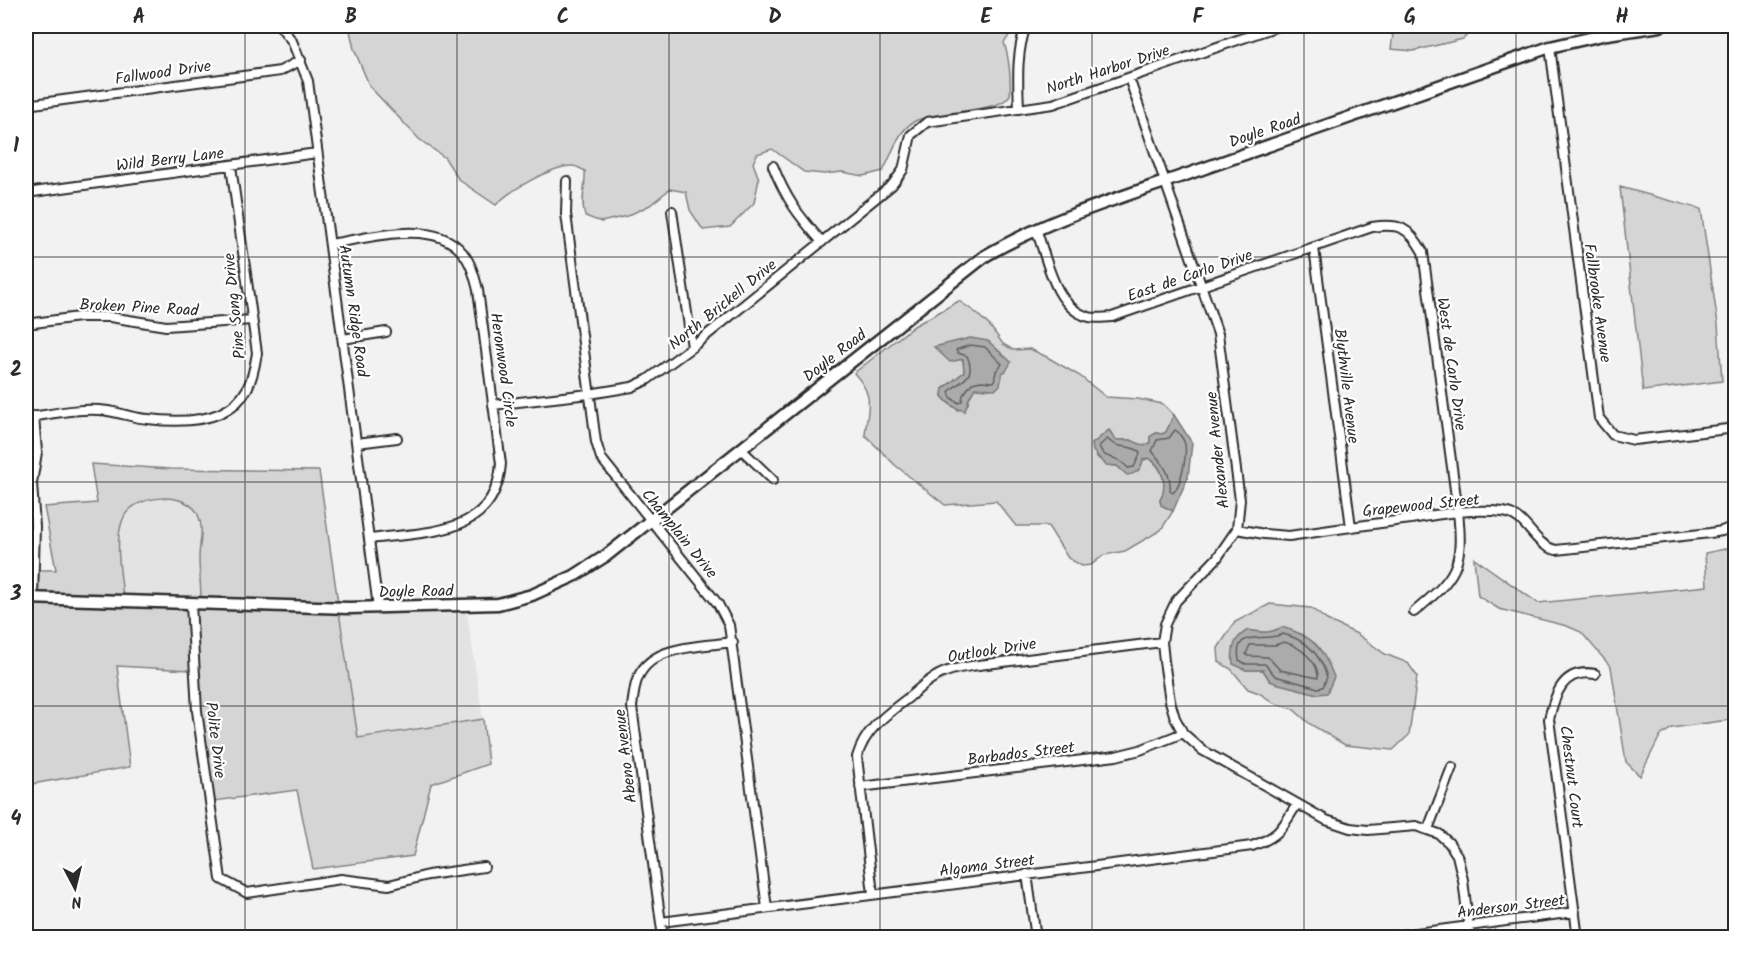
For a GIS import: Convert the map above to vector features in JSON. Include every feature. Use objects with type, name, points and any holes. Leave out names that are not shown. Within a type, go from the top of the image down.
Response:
[{"type":"main road","name":"Doyle Road","points":[[29,598],[191,604],[378,607],[498,604],[532,595],[582,571],[607,555],[985,256],[1036,229],[1550,47],[1607,34],[1660,26]]},
{"type":"street","name":"Autumn Ridge Road","points":[[280,26],[292,41],[308,81],[378,607]]},
{"type":"street","points":[[1019,109],[1017,71],[1026,26]]},
{"type":"street","name":"North Harbor Drive","points":[[911,135],[927,122],[1053,104],[1278,26]]},
{"type":"street","name":"Fallbrooke Avenue","points":[[1550,47],[1599,418],[1613,435],[1634,440],[1735,428]]},
{"type":"street","name":"Fallwood Drive","points":[[26,105],[280,71],[301,60]]},
{"type":"street","name":"Alexander Avenue","points":[[1129,78],[1218,334],[1240,500],[1237,529],[1217,558],[1176,601],[1165,624],[1162,642],[1170,701],[1175,718],[1182,733],[1202,750],[1326,820],[1350,828],[1368,830],[1410,826],[1428,829]]},
{"type":"street","name":"North Brickell Drive","points":[[493,405],[589,394],[632,387],[647,380],[692,348],[892,185],[903,170],[911,135]]},
{"type":"street","name":"Wild Berry Lane","points":[[26,193],[317,153]]},
{"type":"street","points":[[772,165],[794,211],[822,242]]},
{"type":"street","name":"Pine Song Drive","points":[[30,417],[73,410],[107,410],[147,419],[190,421],[218,414],[235,403],[246,390],[254,370],[257,353],[231,166]]},
{"type":"street","name":"Champlain Drive","points":[[567,181],[566,214],[596,442],[601,458],[718,604],[729,625],[767,908]]},
{"type":"street","points":[[672,211],[692,348]]},
{"type":"street","name":"East de Carlo Drive","points":[[1036,229],[1057,289],[1073,309],[1090,318],[1112,317],[1314,249],[1372,227],[1389,225],[1402,227]]},
{"type":"street","name":"West de Carlo Drive","points":[[1402,227],[1416,239],[1423,252],[1461,548],[1453,573],[1444,586],[1414,612]]},
{"type":"street","name":"Heronwood Circle","points":[[330,244],[411,232],[432,234],[447,240],[462,252],[472,270],[478,290],[501,464],[500,482],[491,500],[472,519],[454,527],[370,539]]},
{"type":"street","name":"Blythville Avenue","points":[[1314,249],[1351,527]]},
{"type":"street","name":"Broken Pine Road","points":[[26,324],[79,317],[110,317],[166,326],[252,320]]},
{"type":"street","points":[[343,339],[386,332]]},
{"type":"street","points":[[29,598],[35,527],[32,483],[37,452],[30,417]]},
{"type":"street","points":[[1735,428],[1736,439]]},
{"type":"street","points":[[357,442],[397,438]]},
{"type":"street","points":[[741,449],[773,480]]},
{"type":"street","name":"Grapewood Street","points":[[1237,529],[1289,536],[1458,512],[1503,512],[1515,516],[1527,525],[1540,543],[1557,550],[1710,533],[1736,525]]},
{"type":"street","name":"Polite Drive","points":[[191,604],[197,711],[221,879],[247,893],[341,879],[389,885],[428,875],[484,867]]},
{"type":"street","name":"Abeno Avenue","points":[[663,938],[632,707],[636,682],[645,666],[660,654],[733,642]]},
{"type":"street","name":"Outlook Drive","points":[[873,894],[857,757],[861,742],[870,729],[934,677],[948,671],[971,666],[1162,642]]},
{"type":"street","name":"Chestnut Court","points":[[1575,912],[1550,719],[1554,700],[1567,679],[1584,672],[1595,674]]},
{"type":"street","name":"Barbados Street","points":[[860,787],[1116,756],[1140,750],[1182,733]]},
{"type":"street","points":[[1452,766],[1428,829],[1449,843],[1457,855],[1463,880],[1470,938]]},
{"type":"street","name":"Algoma Street","points":[[661,922],[1252,846],[1284,828],[1297,804]]},
{"type":"street","points":[[1027,874],[1036,938]]},
{"type":"street","points":[[1575,912],[1578,938]]},
{"type":"street","name":"Anderson Street","points":[[1379,938],[1575,912]]},
{"type":"shaded area","points":[[349,26],[1015,26],[1004,43],[1009,63],[1010,87],[1010,94],[1005,100],[996,105],[924,117],[915,121],[899,137],[883,171],[863,176],[842,172],[824,174],[804,172],[772,149],[757,154],[753,163],[759,179],[754,203],[730,227],[703,230],[690,210],[686,192],[670,189],[650,205],[627,216],[601,222],[585,216],[583,205],[585,171],[574,166],[554,170],[532,180],[496,205],[459,180],[445,158],[419,139],[370,87],[354,49]]},
{"type":"shaded area","points":[[1381,26],[1477,26],[1463,39],[1413,51],[1391,49],[1393,35],[1385,32]]},
{"type":"shaded area","points":[[1620,187],[1701,209],[1718,324],[1722,381],[1643,391]]},
{"type":"shaded area","points":[[959,301],[990,326],[1003,344],[1013,350],[1030,349],[1047,357],[1080,376],[1106,397],[1138,399],[1163,404],[1174,415],[1166,432],[1156,433],[1150,437],[1150,443],[1143,447],[1131,440],[1116,440],[1109,430],[1092,444],[1097,457],[1106,465],[1118,466],[1121,470],[1149,458],[1154,462],[1161,472],[1164,483],[1161,505],[1173,511],[1161,530],[1125,551],[1104,555],[1091,565],[1082,566],[1068,558],[1048,526],[1016,526],[996,501],[945,505],[895,465],[865,435],[868,395],[854,373],[914,326]],"holes":[[[987,341],[1002,373],[1000,385],[990,389],[975,388],[968,404],[958,410],[942,396],[943,389],[964,372],[963,359],[955,360]]]},
{"type":"shaded area","points":[[91,464],[171,469],[319,471],[338,603],[201,600],[199,517],[194,508],[185,502],[161,498],[137,504],[128,511],[123,519],[119,547],[123,597],[37,594],[38,570],[56,570],[44,507],[97,503]]},
{"type":"shaded area","points":[[177,498],[186,502],[199,515],[201,600],[123,597],[119,549],[122,519],[130,507],[154,499]]},
{"type":"shaded area","points":[[1735,547],[1735,719],[1672,728],[1660,736],[1640,776],[1626,762],[1611,667],[1581,632],[1567,626],[1499,609],[1478,596],[1474,558],[1538,603],[1707,586],[1705,553]]},
{"type":"shaded area","points":[[26,602],[188,608],[191,673],[190,670],[117,666],[130,767],[26,785]]},
{"type":"shaded area","points":[[1270,604],[1311,608],[1327,620],[1357,634],[1385,654],[1408,663],[1417,676],[1409,735],[1393,750],[1345,745],[1310,724],[1293,709],[1274,703],[1248,689],[1231,669],[1219,662],[1218,648],[1235,622]],"holes":[[[1248,630],[1299,636],[1316,645],[1321,652],[1318,694],[1270,681],[1263,670],[1246,670]]]},
{"type":"shaded area","points":[[195,608],[339,612],[358,738],[483,719],[488,764],[431,784],[413,856],[313,869],[297,790],[214,801],[201,710]]},
{"type":"shaded area","points":[[339,612],[467,612],[483,719],[358,738]]},
{"type":"water","points":[[970,338],[988,341],[1011,362],[1006,371],[1002,373],[1000,385],[996,389],[975,388],[965,411],[952,406],[942,396],[943,389],[964,372],[963,359],[950,362],[934,347]]},
{"type":"water","points":[[1174,415],[1192,443],[1188,477],[1173,511],[1161,505],[1164,482],[1161,471],[1154,462],[1149,458],[1143,459],[1138,470],[1127,475],[1117,466],[1106,465],[1093,451],[1092,444],[1109,430],[1116,440],[1131,440],[1144,446],[1150,443],[1150,437],[1156,433],[1166,432]]},
{"type":"water","points":[[1282,627],[1309,639],[1326,658],[1334,677],[1327,693],[1318,694],[1275,683],[1270,681],[1263,670],[1246,670],[1233,664],[1234,644],[1239,636],[1248,630],[1261,632]]}]
